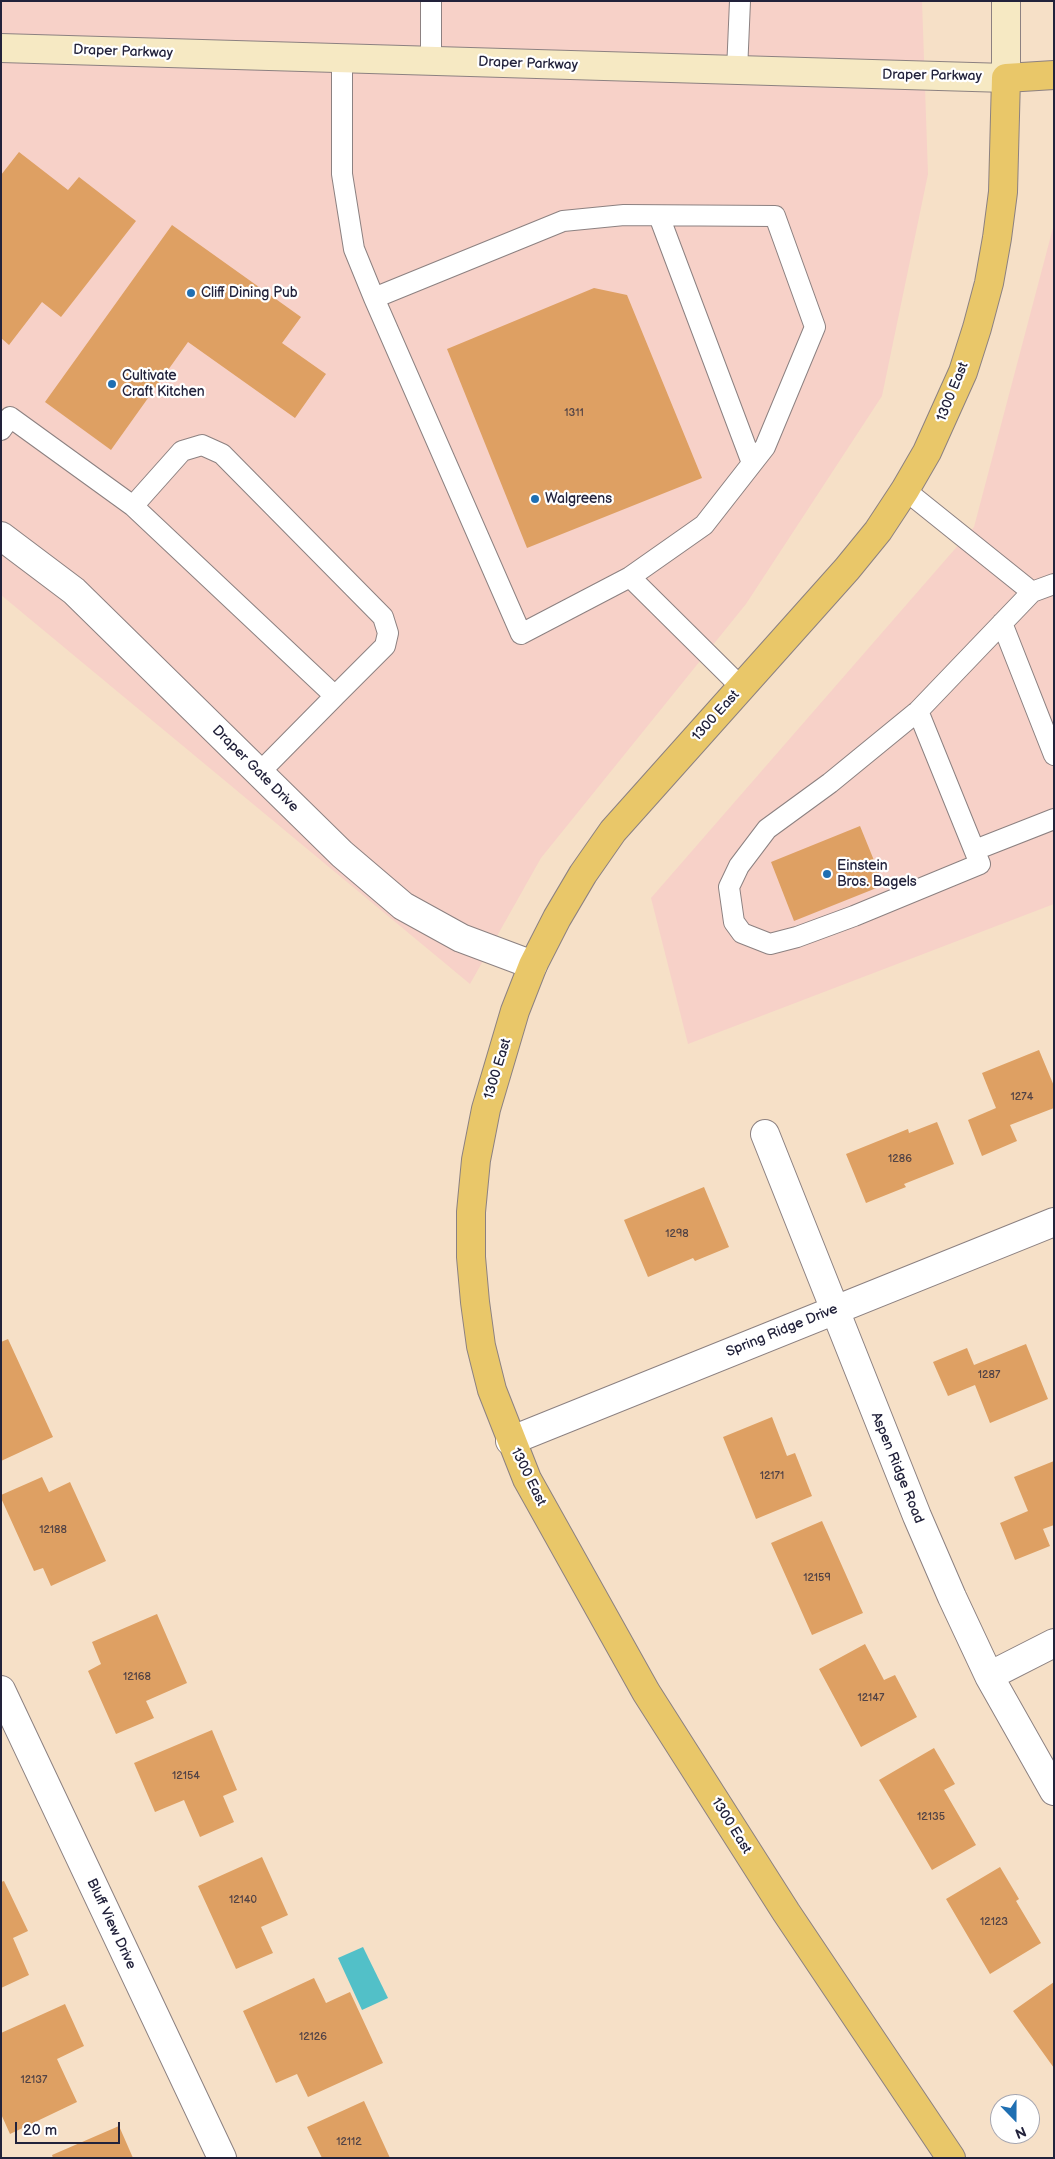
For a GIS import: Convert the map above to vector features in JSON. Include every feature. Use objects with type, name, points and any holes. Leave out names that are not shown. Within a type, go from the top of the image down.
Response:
[{"type":"main road","name":"1300 East","points":[[951,2158],[786,1912],[646,1692],[527,1479],[510,1441],[492,1390],[482,1346],[472,1275],[471,1212],[476,1160],[486,1109],[515,1011],[533,965],[556,918],[583,874],[613,831],[847,569],[878,531],[906,490],[946,412],[977,328],[989,283],[997,238],[1002,192],[1006,78],[1006,1]]},
{"type":"main road","name":"Draper Parkway","points":[[1,48],[1006,78],[1054,75]]},
{"type":"street","name":"Draper Gate Drive","points":[[1,536],[74,591],[342,854],[403,906],[461,938],[533,965]]},
{"type":"street","name":"Aspen Ridge Road","points":[[765,1134],[916,1516],[989,1676],[1054,1791]]},
{"type":"street","name":"Spring Ridge Drive","points":[[510,1441],[1054,1222]]},
{"type":"street","points":[[989,1676],[1054,1643]]},
{"type":"street","name":"Bluff View Drive","points":[[1,1690],[222,2158]]},
{"type":"lane","points":[[431,1],[431,61]]},
{"type":"lane","points":[[737,71],[740,1]]},
{"type":"lane","points":[[342,59],[342,174],[346,210],[354,249],[374,298],[521,634],[630,577],[704,525],[765,447],[814,328],[775,216],[624,216],[564,220],[374,298]]},
{"type":"lane","points":[[659,216],[752,463]]},
{"type":"lane","points":[[4,417],[133,506],[334,696]]},
{"type":"lane","points":[[133,506],[182,451],[202,445],[222,454],[383,617],[388,633],[385,646],[259,773]]},
{"type":"lane","points":[[906,490],[1032,592]]},
{"type":"lane","points":[[630,577],[741,687]]},
{"type":"lane","points":[[918,711],[980,864],[854,916],[797,937],[770,944],[742,933],[734,922],[729,887],[739,866],[767,829],[830,783],[918,711],[1032,592],[1054,584]]},
{"type":"lane","points":[[1002,623],[1054,755]]},
{"type":"lane","points":[[974,850],[1054,819]]},
{"type":"shaded area","points":[[1,1],[922,1],[928,174],[882,396],[746,604],[541,858],[470,984],[1,595]]},
{"type":"shaded area","points":[[1054,224],[1054,904],[688,1044],[651,898],[974,527]]},
{"type":"water","points":[[363,1947],[388,1998],[362,2010],[338,1958]]},
{"type":"building","points":[[19,152],[68,190],[79,177],[136,221],[61,317],[42,302],[9,345],[1,338],[1,175]]},
{"type":"building","points":[[172,225],[301,317],[282,343],[326,374],[295,418],[188,342],[111,450],[45,402]]},
{"type":"building","name":"Walgreens","points":[[594,288],[627,295],[702,478],[527,548],[447,349]]},
{"type":"building","name":"Einstein Bros. Bagels","points":[[860,826],[884,885],[794,921],[771,862]]},
{"type":"building","points":[[1039,1050],[1054,1086],[1054,1108],[1010,1125],[1017,1141],[982,1156],[968,1120],[996,1108],[982,1073]]},
{"type":"building","points":[[937,1122],[954,1164],[904,1184],[906,1187],[866,1203],[846,1154],[908,1129],[909,1133]]},
{"type":"building","points":[[704,1187],[729,1247],[695,1261],[693,1258],[648,1277],[624,1220]]},
{"type":"building","points":[[8,1339],[53,1437],[1,1461],[1,1342]]},
{"type":"building","points":[[1026,1344],[1048,1399],[990,1423],[975,1385],[948,1396],[933,1362],[967,1348],[974,1365]]},
{"type":"building","points":[[772,1417],[787,1456],[795,1453],[812,1496],[756,1519],[723,1437]]},
{"type":"building","points":[[1054,1461],[1054,1525],[1043,1529],[1050,1546],[1015,1560],[1000,1523],[1028,1511],[1014,1477]]},
{"type":"building","points":[[42,1477],[49,1492],[70,1482],[106,1561],[51,1586],[43,1568],[34,1571],[1,1498],[1,1495]]},
{"type":"building","points":[[822,1521],[863,1613],[812,1635],[771,1543]]},
{"type":"building","points":[[157,1614],[187,1683],[146,1701],[154,1718],[116,1734],[88,1671],[101,1664],[92,1642]]},
{"type":"building","points":[[865,1644],[884,1680],[895,1675],[917,1717],[861,1747],[819,1669]]},
{"type":"building","points":[[212,1730],[237,1790],[223,1796],[234,1822],[200,1837],[184,1800],[155,1812],[134,1763]]},
{"type":"building","points":[[934,1748],[955,1784],[944,1790],[976,1845],[932,1870],[879,1780]]},
{"type":"building","points":[[262,1857],[288,1915],[261,1927],[273,1953],[236,1969],[198,1886]]},
{"type":"building","points":[[1000,1867],[1019,1899],[1016,1901],[1041,1943],[990,1974],[946,1899]]},
{"type":"building","points":[[4,1881],[28,1931],[13,1938],[29,1975],[1,1988],[1,1882]]},
{"type":"building","points":[[314,1978],[326,2003],[350,1992],[383,2063],[308,2097],[297,2074],[276,2083],[243,2011]]},
{"type":"building","points":[[1054,1982],[1054,2068],[1013,2011]]},
{"type":"building","points":[[65,2004],[84,2046],[57,2059],[77,2102],[10,2134],[1,2114],[1,2033]]},
{"type":"building","points":[[364,2101],[390,2158],[322,2158],[307,2127]]},
{"type":"building","points":[[119,2126],[133,2158],[53,2158],[52,2155]]},
{"type":"place","name":"Cliff Dining Pub","points":[[191,293]]},
{"type":"place","name":"Cultivate Craft Kitchen","points":[[112,384]]},
{"type":"place","name":"Walgreens","points":[[535,499]]},
{"type":"place","name":"Einstein Bros. Bagels","points":[[827,874]]}]
